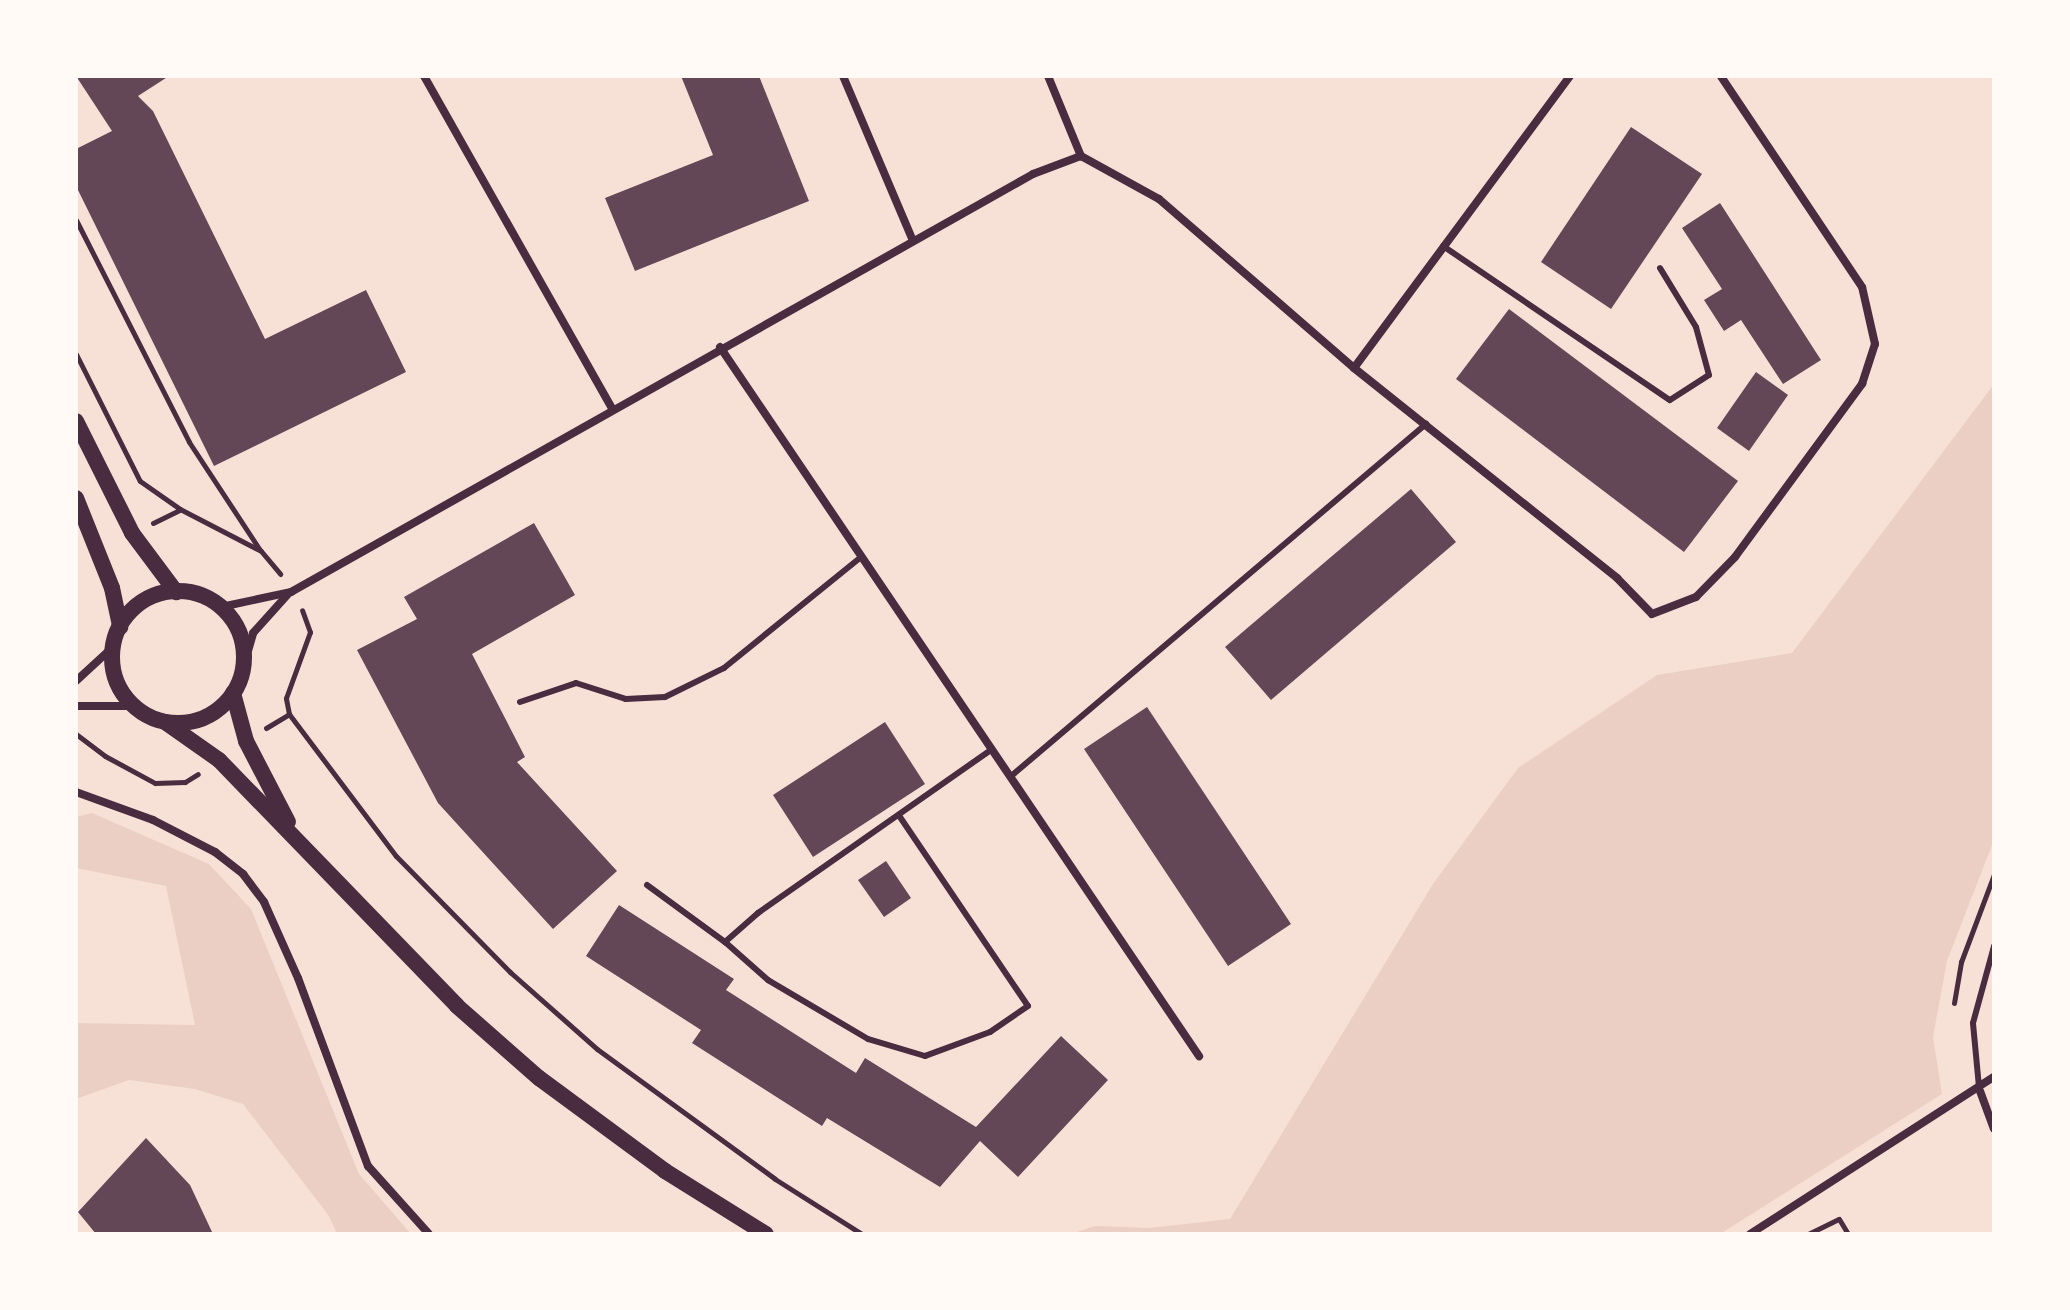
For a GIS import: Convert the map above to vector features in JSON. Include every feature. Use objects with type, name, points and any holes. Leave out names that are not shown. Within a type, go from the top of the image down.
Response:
[{"type":"main road","points":[[76,421],[132,533],[176,592]]},
{"type":"main road","points":[[76,498],[112,588],[120,627]]},
{"type":"main road","points":[[165,722],[209,716],[233,693],[244,665],[235,624],[221,607],[204,596],[176,592],[142,601],[120,627],[113,647],[115,679],[134,706],[165,722],[219,760],[294,834],[405,955],[539,1078],[665,1171],[766,1234]]},
{"type":"main road","points":[[233,693],[246,741],[294,834]]},
{"type":"street","points":[[424,76],[612,408]]},
{"type":"street","points":[[843,76],[913,241]]},
{"type":"street","points":[[1048,76],[1081,156],[1159,199],[1354,368],[1617,578],[1652,614],[1696,597],[1735,557],[1862,384],[1875,344],[1862,287],[1721,76]]},
{"type":"street","points":[[1354,368],[1570,76]]},
{"type":"street","points":[[244,665],[253,633],[291,592],[720,347],[1033,174],[1081,156]]},
{"type":"street","points":[[720,347],[1199,1056]]},
{"type":"street","points":[[221,607],[291,592]]},
{"type":"street","points":[[76,681],[113,647]]},
{"type":"street","points":[[76,706],[134,706]]},
{"type":"street","points":[[76,792],[153,820],[215,852],[243,874],[264,902],[298,978],[368,1166],[429,1234]]},
{"type":"street","points":[[1750,1234],[1980,1091],[1994,1077]]},
{"type":"street","points":[[1980,1091],[1994,1129]]},
{"type":"lane","points":[[1443,246],[1670,400],[1709,375],[1696,327],[1660,268]]},
{"type":"lane","points":[[1010,777],[1426,424]]},
{"type":"lane","points":[[520,702],[576,683],[626,699],[665,697],[724,668],[861,557]]},
{"type":"lane","points":[[725,942],[758,913],[900,817],[992,749]]},
{"type":"lane","points":[[647,885],[725,942],[768,980],[868,1039],[925,1056],[990,1032],[1028,1006],[900,817]]},
{"type":"lane","points":[[1980,1091],[1973,1023],[1994,946]]},
{"type":"path","points":[[76,220],[189,442],[291,592],[310,632],[286,698],[289,714],[396,856],[510,972],[597,1049],[681,1112],[862,1234]]},
{"type":"path","points":[[76,354],[140,481],[180,509],[261,551]]},
{"type":"path","points":[[246,741],[289,714]]},
{"type":"path","points":[[76,734],[105,756],[155,783],[185,782],[219,760]]},
{"type":"path","points":[[1808,1234],[1839,1219],[1848,1234]]},
{"type":"shaded area","points":[[1994,384],[1994,840],[1947,961],[1933,1037],[1942,1094],[1720,1234],[1071,1234],[1095,1226],[1149,1228],[1230,1219],[1433,884],[1518,768],[1657,675],[1792,653]]},
{"type":"shaded area","points":[[92,813],[209,864],[251,909],[359,1174],[411,1234],[337,1234],[329,1216],[243,1104],[195,1089],[129,1080],[76,1099],[76,1023],[195,1025],[166,886],[76,868],[76,817]]},
{"type":"building","points":[[76,76],[169,76],[138,96],[153,111],[265,339],[366,290],[406,372],[214,466],[76,186],[76,149],[112,131]]},
{"type":"building","points":[[681,76],[759,76],[809,201],[635,271],[605,198],[713,155]]},
{"type":"building","points":[[1631,127],[1702,174],[1611,309],[1541,262]]},
{"type":"building","points":[[1720,203],[1821,360],[1783,384],[1741,320],[1724,331],[1704,300],[1722,289],[1682,228]]},
{"type":"building","points":[[1509,309],[1738,481],[1684,552],[1456,379]]},
{"type":"building","points":[[1756,372],[1788,395],[1749,451],[1717,428]]},
{"type":"building","points":[[1411,489],[1456,542],[1271,700],[1225,647]]},
{"type":"building","points":[[534,523],[575,595],[472,654],[525,757],[517,762],[617,871],[553,929],[438,803],[357,650],[417,619],[404,597]]},
{"type":"building","points":[[1147,707],[1291,924],[1228,966],[1084,749]]},
{"type":"building","points":[[885,722],[925,784],[813,857],[773,795]]},
{"type":"building","points":[[886,861],[911,898],[884,917],[858,880]]},
{"type":"building","points":[[619,905],[734,979],[726,990],[856,1073],[865,1058],[976,1127],[1061,1036],[1108,1080],[1018,1177],[980,1141],[940,1187],[827,1118],[822,1126],[692,1043],[701,1030],[586,956]]},
{"type":"building","points":[[146,1138],[190,1185],[213,1234],[96,1234],[78,1212]]}]
